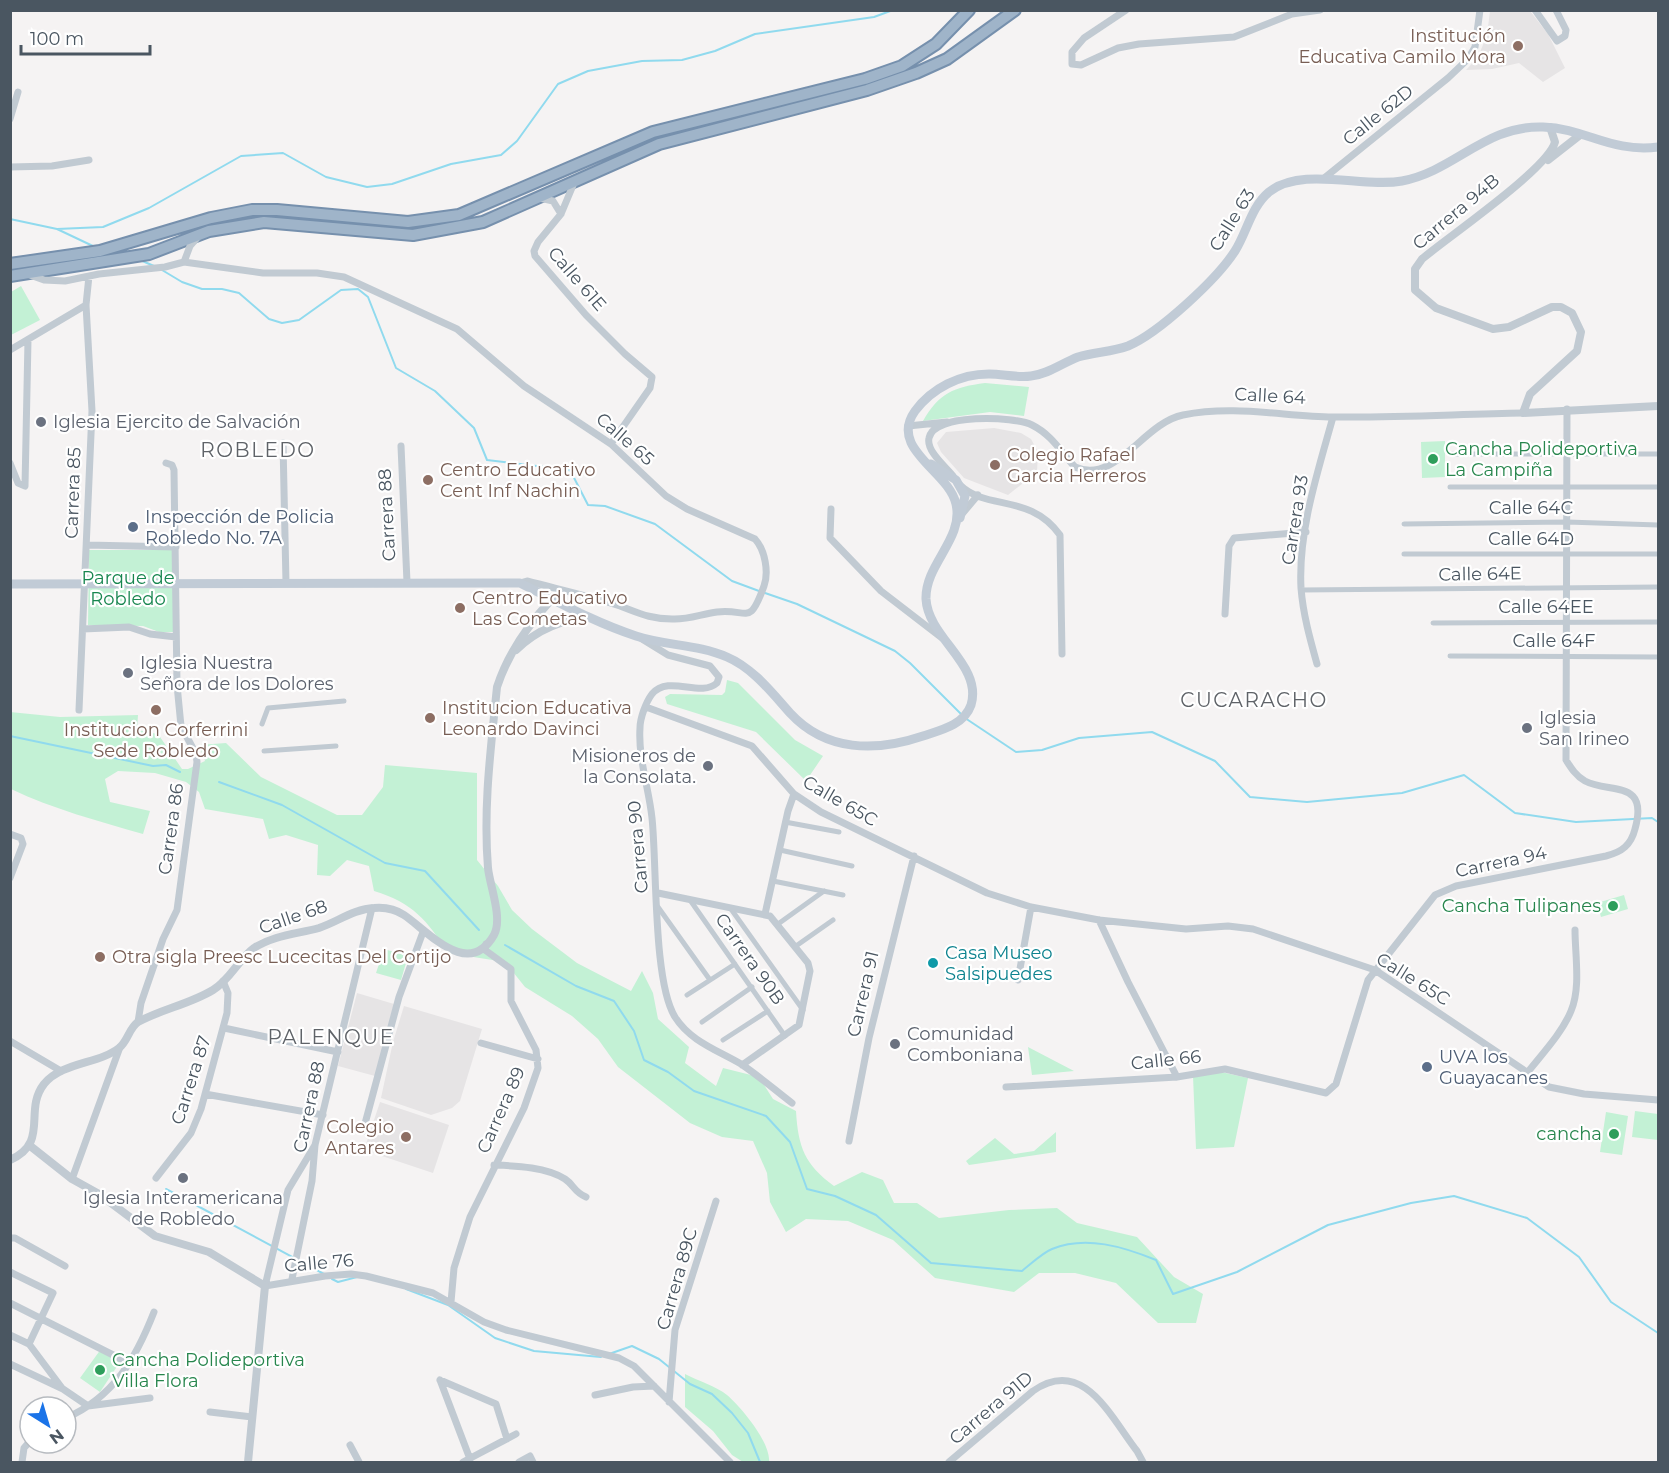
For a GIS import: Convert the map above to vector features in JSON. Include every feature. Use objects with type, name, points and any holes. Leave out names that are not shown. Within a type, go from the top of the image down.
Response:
[{"type":"highway","points":[[10,264],[100,251],[211,218],[252,210],[277,210],[408,222],[459,215],[653,132],[865,79],[902,66],[936,44],[969,10]]},
{"type":"highway","points":[[10,276],[30,275],[149,254],[201,234],[264,222],[425,234],[483,222],[659,144],[867,90],[916,73],[947,59],[1015,10]]},
{"type":"main road","name":"Calle 63","points":[[908,426],[924,401],[962,377],[986,374],[1022,377],[1039,375],[1079,357],[1108,352],[1142,339],[1173,315],[1226,264],[1244,236],[1258,204],[1268,193],[1288,182],[1323,179],[1381,183],[1415,178],[1444,166],[1494,135],[1518,129],[1550,127],[1625,149],[1659,147]]},
{"type":"main road","points":[[908,426],[912,444],[951,492],[957,506],[954,531]]},
{"type":"main road","points":[[926,462],[956,480],[966,499],[961,516],[933,568],[926,589],[927,610],[943,639]]},
{"type":"main road","name":"Calle 65","points":[[10,584],[520,583],[551,600],[642,638],[706,649],[730,658],[759,679],[804,726],[821,737],[847,745],[886,747],[956,724],[966,715],[972,697],[965,669],[943,639]]},
{"type":"street","points":[[1126,10],[1084,38],[1072,52],[1072,64],[1081,65],[1118,48],[1139,44],[1234,37],[1292,14],[1320,10]]},
{"type":"street","name":"Calle 62D","points":[[1323,179],[1448,78],[1468,59],[1475,47],[1480,10]]},
{"type":"street","points":[[1535,10],[1554,40],[1564,36],[1566,30],[1556,10]]},
{"type":"street","points":[[10,119],[18,92]]},
{"type":"street","name":"Carrera 94B","points":[[1523,413],[1530,394],[1577,351],[1581,332],[1572,313],[1561,307],[1552,307],[1509,327],[1488,328],[1429,304],[1415,290],[1415,269],[1422,259],[1533,170],[1554,146],[1550,127]]},
{"type":"street","points":[[1533,170],[1580,135]]},
{"type":"street","points":[[10,167],[52,166],[89,160]]},
{"type":"street","points":[[561,214],[574,183]]},
{"type":"street","points":[[540,198],[553,201],[561,214]]},
{"type":"street","name":"Calle 61E","points":[[561,214],[538,242],[534,251],[536,256],[625,354],[652,377],[652,385],[611,444]]},
{"type":"street","points":[[184,262],[190,246],[201,234]]},
{"type":"street","name":"Calle 65","points":[[30,275],[44,280],[65,281],[184,262],[263,273],[327,274],[355,281],[457,329],[524,386],[611,444],[644,477],[677,503],[755,538],[760,547],[766,570],[766,582],[753,610],[746,614],[720,611],[692,619],[644,617],[621,606],[527,581],[520,583]]},
{"type":"street","name":"Carrera 85","points":[[79,710],[92,411],[86,305],[89,276]]},
{"type":"street","points":[[10,350],[86,305]]},
{"type":"street","points":[[10,463],[16,480],[22,487],[27,479],[28,339]]},
{"type":"street","name":"Calle 64","points":[[956,480],[929,443],[929,438],[936,428],[963,420],[1008,418],[1032,425],[1052,439],[1075,466],[1095,470],[1114,465],[1158,424],[1184,415],[1235,409],[1333,417],[1656,408]]},
{"type":"street","points":[[1567,409],[1568,655]]},
{"type":"street","name":"Carrera 93","points":[[1317,664],[1306,626],[1301,590],[1302,550],[1333,417]]},
{"type":"street","points":[[908,426],[963,420]]},
{"type":"street","points":[[283,444],[286,583]]},
{"type":"street","name":"Carrera 88","points":[[400,446],[407,582]]},
{"type":"street","points":[[1451,454],[1659,454]]},
{"type":"street","name":"Carrera 86","points":[[72,1179],[120,1047],[131,1028],[138,1022],[163,939],[177,910],[197,762],[196,754],[181,726],[176,637],[176,547],[169,464]]},
{"type":"street","points":[[956,480],[963,488],[978,495],[1029,509],[1048,521],[1060,535],[1062,654]]},
{"type":"street","points":[[1450,487],[1659,487]]},
{"type":"street","points":[[961,516],[978,495]]},
{"type":"street","points":[[831,509],[828,533],[830,538],[880,591],[943,639]]},
{"type":"street","name":"Calle 64C","points":[[1404,524],[1567,522],[1659,525]]},
{"type":"street","points":[[1225,614],[1229,546],[1234,538],[1306,532]]},
{"type":"street","points":[[87,545],[176,547]]},
{"type":"street","name":"Calle 64D","points":[[1404,554],[1659,554]]},
{"type":"street","name":"Calle 64E","points":[[1301,590],[1659,587]]},
{"type":"street","points":[[372,908],[385,907],[398,912],[434,940],[446,947],[465,953],[477,951],[494,935],[497,919],[490,886],[487,846],[489,768],[497,687],[508,659],[535,618],[551,600]]},
{"type":"street","points":[[508,659],[527,641],[549,627],[563,622],[594,618]]},
{"type":"street","name":"Calle 64EE","points":[[1433,623],[1659,622]]},
{"type":"street","points":[[83,629],[129,627],[139,628],[150,634],[176,637]]},
{"type":"street","points":[[642,638],[668,655],[710,666],[719,677],[717,683],[709,688],[673,686],[661,688],[654,692],[646,707]]},
{"type":"street","name":"Carrera 94","points":[[1326,1093],[1336,1084],[1364,993],[1375,970],[1435,895],[1443,890],[1617,853],[1628,845],[1636,827],[1637,807],[1632,796],[1622,789],[1586,781],[1575,773],[1566,760],[1568,655]]},
{"type":"street","name":"Calle 64F","points":[[1450,656],[1659,657]]},
{"type":"street","points":[[262,724],[268,708],[344,701]]},
{"type":"street","name":"Calle 65C","points":[[646,707],[752,746],[794,794],[834,819],[987,893],[1031,907],[1100,920],[1186,929],[1228,926],[1253,929],[1375,970],[1527,1073],[1558,1091],[1659,1100]]},
{"type":"street","name":"Carrera 90","points":[[646,707],[640,726],[640,740],[652,818],[664,986],[673,1015],[691,1036],[742,1065],[792,1103]]},
{"type":"street","points":[[264,751],[336,746]]},
{"type":"street","points":[[765,914],[785,822],[794,794]]},
{"type":"street","points":[[785,822],[839,832]]},
{"type":"street","points":[[10,834],[21,838],[23,844],[11,874]]},
{"type":"street","points":[[780,850],[852,866]]},
{"type":"street","name":"Carrera 91","points":[[849,1141],[877,1004],[914,856]]},
{"type":"street","points":[[773,881],[843,895]]},
{"type":"street","points":[[778,924],[824,891]]},
{"type":"street","points":[[658,893],[765,914],[778,924],[810,968],[803,1010],[797,1027],[742,1065]]},
{"type":"street","name":"Carrera 90B","points":[[690,900],[785,1036]]},
{"type":"street","points":[[658,907],[710,980]]},
{"type":"street","points":[[1018,980],[1031,907]]},
{"type":"street","name":"Carrera 88","points":[[292,1279],[312,1181],[315,1145],[372,908]]},
{"type":"street","name":"Calle 68","points":[[138,1022],[213,990],[237,964],[264,943],[372,908]]},
{"type":"street","points":[[731,909],[803,1010]]},
{"type":"street","points":[[796,946],[833,920]]},
{"type":"street","points":[[1100,920],[1128,982],[1177,1077]]},
{"type":"street","points":[[1527,1073],[1572,1010],[1575,995],[1575,930]]},
{"type":"street","points":[[363,1131],[399,997],[423,932]]},
{"type":"street","name":"Carrera 89","points":[[451,1302],[458,1251],[479,1194],[524,1108],[538,1068],[538,1059],[511,1001],[511,969],[485,950],[486,944]]},
{"type":"street","points":[[687,995],[735,964]]},
{"type":"street","name":"Carrera 87","points":[[156,1178],[191,1133],[205,1094],[224,1028],[229,999],[223,981]]},
{"type":"street","points":[[702,1022],[752,987]]},
{"type":"street","points":[[723,1040],[768,1011]]},
{"type":"street","points":[[224,1028],[338,1052]]},
{"type":"street","points":[[10,1041],[61,1071]]},
{"type":"street","points":[[481,1043],[538,1059]]},
{"type":"street","points":[[10,1160],[29,1145],[35,1132],[34,1111],[38,1095],[46,1083],[61,1071],[120,1047]]},
{"type":"street","name":"Calle 66","points":[[1006,1087],[1177,1077],[1232,1069],[1326,1093]]},
{"type":"street","points":[[205,1094],[323,1115]]},
{"type":"street","name":"Calle 76","points":[[29,1145],[72,1179],[99,1194],[155,1236],[209,1252],[265,1286],[292,1279],[351,1274],[366,1276],[432,1293],[495,1326],[620,1358],[634,1366],[730,1462]]},
{"type":"street","points":[[248,1462],[265,1286],[288,1191],[315,1145]]},
{"type":"street","points":[[494,1165],[519,1166],[561,1177],[575,1192],[586,1197]]},
{"type":"street","name":"Carrera 89C","points":[[669,1402],[675,1330],[716,1201]]},
{"type":"street","points":[[11,1238],[64,1266]]},
{"type":"street","points":[[10,1272],[52,1293],[29,1344]]},
{"type":"street","points":[[10,1303],[131,1364]]},
{"type":"street","points":[[78,1411],[88,1406],[131,1364],[140,1349],[154,1312]]},
{"type":"street","points":[[10,1335],[29,1344],[63,1389]]},
{"type":"street","points":[[10,1364],[63,1389],[88,1406],[150,1398]]},
{"type":"street","name":"Carrera 91D","points":[[949,1462],[1046,1382],[1066,1379],[1088,1388],[1143,1462]]},
{"type":"street","points":[[507,1439],[496,1404],[440,1380],[466,1461],[507,1439],[516,1434]]},
{"type":"street","points":[[595,1395],[633,1387],[654,1386]]},
{"type":"street","points":[[210,1412],[252,1417]]},
{"type":"street","points":[[350,1445],[359,1462]]},
{"type":"street","points":[[519,1462],[532,1459]]},
{"type":"shaded area","name":"Institución Educativa Camilo Mora","points":[[1490,11],[1530,11],[1548,34],[1565,68],[1543,82],[1519,63],[1492,69],[1466,70],[1478,57],[1487,35]]},
{"type":"shaded area","name":"Colegio Rafael Garcia Herreros","points":[[994,428],[1021,433],[1031,439],[1038,452],[1037,472],[1008,495],[964,478],[941,452],[937,443],[946,432]]},
{"type":"shaded area","points":[[357,993],[394,1004],[375,1076],[338,1066]]},
{"type":"shaded area","points":[[404,1006],[482,1029],[460,1101],[452,1108],[431,1115],[381,1098],[393,1042]]},
{"type":"shaded area","name":"Colegio Antares","points":[[380,1102],[449,1125],[433,1173],[364,1150]]},
{"type":"green space","points":[[21,286],[40,320],[11,335],[11,292]]},
{"type":"green space","points":[[985,383],[1029,387],[1024,416],[990,412],[923,421],[935,404],[948,393]]},
{"type":"green space","name":"Cancha Polideportiva La Campiña","points":[[1445,441],[1445,477],[1422,478],[1421,442]]},
{"type":"green space","name":"Parque de Robledo","points":[[89,550],[174,550],[174,632],[159,632],[143,626],[88,625]]},
{"type":"green space","points":[[727,680],[738,683],[795,740],[823,756],[806,781],[756,732],[667,704],[665,697],[670,694],[722,695],[725,692]]},
{"type":"green space","points":[[10,712],[60,717],[138,715],[137,730],[158,734],[182,769],[188,769],[205,761],[199,745],[226,743],[261,777],[337,815],[362,815],[383,787],[385,765],[477,773],[477,860],[498,886],[512,910],[532,929],[577,963],[631,991],[642,971],[653,993],[658,1019],[689,1047],[685,1063],[716,1086],[723,1068],[759,1077],[773,1099],[796,1111],[801,1145],[805,1154],[816,1170],[834,1186],[862,1172],[883,1180],[894,1203],[917,1203],[939,1218],[1009,1210],[1057,1208],[1077,1223],[1137,1237],[1174,1277],[1203,1294],[1196,1323],[1158,1323],[1116,1283],[1075,1273],[1039,1273],[1014,1292],[935,1278],[893,1240],[848,1221],[806,1219],[786,1232],[770,1202],[767,1173],[753,1141],[722,1137],[690,1123],[618,1067],[598,1039],[572,1016],[525,987],[505,962],[448,953],[418,914],[399,901],[374,891],[369,866],[347,860],[330,876],[317,875],[318,845],[286,835],[269,839],[263,819],[205,809],[199,792],[186,782],[155,773],[118,771],[105,779],[110,802],[150,811],[143,834],[43,803],[11,789]]},
{"type":"green space","name":"Cancha Tulipanes","points":[[1624,895],[1628,909],[1601,917],[1597,903]]},
{"type":"green space","points":[[384,949],[408,956],[401,980],[376,973]]},
{"type":"green space","points":[[1028,1047],[1074,1071],[1032,1075]]},
{"type":"green space","points":[[1221,1072],[1248,1078],[1234,1147],[1196,1149],[1193,1076]]},
{"type":"green space","name":"cancha","points":[[1635,1111],[1658,1114],[1658,1140],[1632,1137]]},
{"type":"green space","name":"cancha","points":[[1606,1112],[1628,1116],[1622,1155],[1600,1152]]},
{"type":"green space","points":[[1056,1132],[1056,1152],[969,1165],[966,1161],[995,1138],[1014,1154],[1034,1151]]},
{"type":"green space","name":"Cancha Polideportiva Villa Flora","points":[[101,1349],[120,1362],[100,1392],[80,1378]]},
{"type":"green space","points":[[685,1374],[718,1389],[733,1401],[761,1436],[769,1462],[743,1462],[732,1455],[713,1431],[685,1407]]},
{"type":"waterway","points":[[10,219],[57,229],[103,227],[149,208],[241,156],[283,153],[326,177],[367,187],[392,184],[451,164],[501,155],[517,141],[558,84],[588,71],[642,61],[682,60],[715,51],[755,34],[874,17],[893,10]]},
{"type":"waterway","points":[[57,229],[95,247]]},
{"type":"waterway","points":[[140,260],[154,266]]},
{"type":"waterway","points":[[162,270],[182,282],[202,289],[222,289],[239,293],[269,319],[282,323],[299,320],[341,290],[358,289],[368,297],[396,368],[435,391],[474,428],[487,460],[570,470],[588,505],[605,506],[655,524],[732,581],[759,591]]},
{"type":"waterway","points":[[765,593],[797,604],[895,651],[961,714]]},
{"type":"waterway","points":[[965,718],[1016,752],[1042,750],[1079,738],[1152,732],[1215,761],[1250,797],[1307,802],[1402,793],[1464,775],[1515,813],[1576,822],[1652,818],[1658,822]]},
{"type":"waterway","points":[[10,736],[153,766],[166,765],[180,772]]},
{"type":"waterway","points":[[219,782],[282,805],[385,863],[425,871],[479,930]]},
{"type":"waterway","points":[[505,945],[576,986],[614,1001],[634,1031],[644,1060],[668,1072],[694,1091],[766,1116],[790,1142],[807,1189],[835,1196],[876,1215],[931,1263],[1022,1271],[1052,1249],[1078,1243],[1105,1244],[1156,1260],[1173,1294],[1237,1272],[1328,1225],[1411,1203],[1454,1196],[1527,1218],[1579,1257],[1611,1302],[1658,1333]]},
{"type":"waterway","points":[[166,1189],[324,1274]]},
{"type":"waterway","points":[[332,1279],[338,1282],[357,1277]]},
{"type":"waterway","points":[[406,1289],[448,1305],[495,1338],[534,1351],[601,1357]]},
{"type":"waterway","points":[[609,1354],[632,1346],[659,1359],[690,1384],[712,1394],[732,1413],[748,1433],[760,1462]]},
{"type":"place","name":"Institución Educativa Camilo Mora","points":[[1518,46]]},
{"type":"place","name":"Iglesia Ejercito de Salvación","points":[[41,422]]},
{"type":"place","name":"Cancha Polideportiva La Campiña","points":[[1433,459]]},
{"type":"place","name":"Colegio Rafael Garcia Herreros","points":[[995,465]]},
{"type":"place","name":"Centro Educativo Cent Inf Nachin","points":[[428,480]]},
{"type":"place","name":"Inspección de Policia Robledo No. 7A","points":[[133,527]]},
{"type":"place","name":"Centro Educativo Las Cometas","points":[[460,608]]},
{"type":"place","name":"Iglesia Nuestra Señora de los Dolores","points":[[128,673]]},
{"type":"place","name":"Institucion Corferrini Sede Robledo","points":[[156,710]]},
{"type":"place","name":"Institucion Educativa Leonardo Davinci","points":[[430,718]]},
{"type":"place","name":"Iglesia San Irineo","points":[[1527,728]]},
{"type":"place","name":"Misioneros de la Consolata.","points":[[708,766]]},
{"type":"place","name":"Cancha Tulipanes","points":[[1613,906]]},
{"type":"place","name":"Otra sigla Preesc Lucecitas Del Cortijo","points":[[100,957]]},
{"type":"place","name":"Casa Museo Salsipuedes","points":[[933,963]]},
{"type":"place","name":"Comunidad Comboniana","points":[[895,1044]]},
{"type":"place","name":"UVA los Guayacanes","points":[[1427,1067]]},
{"type":"place","name":"cancha","points":[[1614,1134]]},
{"type":"place","name":"Colegio Antares","points":[[406,1137]]},
{"type":"place","name":"Iglesia Interamericana de Robledo","points":[[183,1178]]},
{"type":"place","name":"Cancha Polideportiva Villa Flora","points":[[100,1370]]},
{"type":"district","name":"ROBLEDO","points":[[258,450]]},
{"type":"district","name":"CUCARACHO","points":[[1254,700]]},
{"type":"district","name":"PALENQUE","points":[[331,1037]]}]
